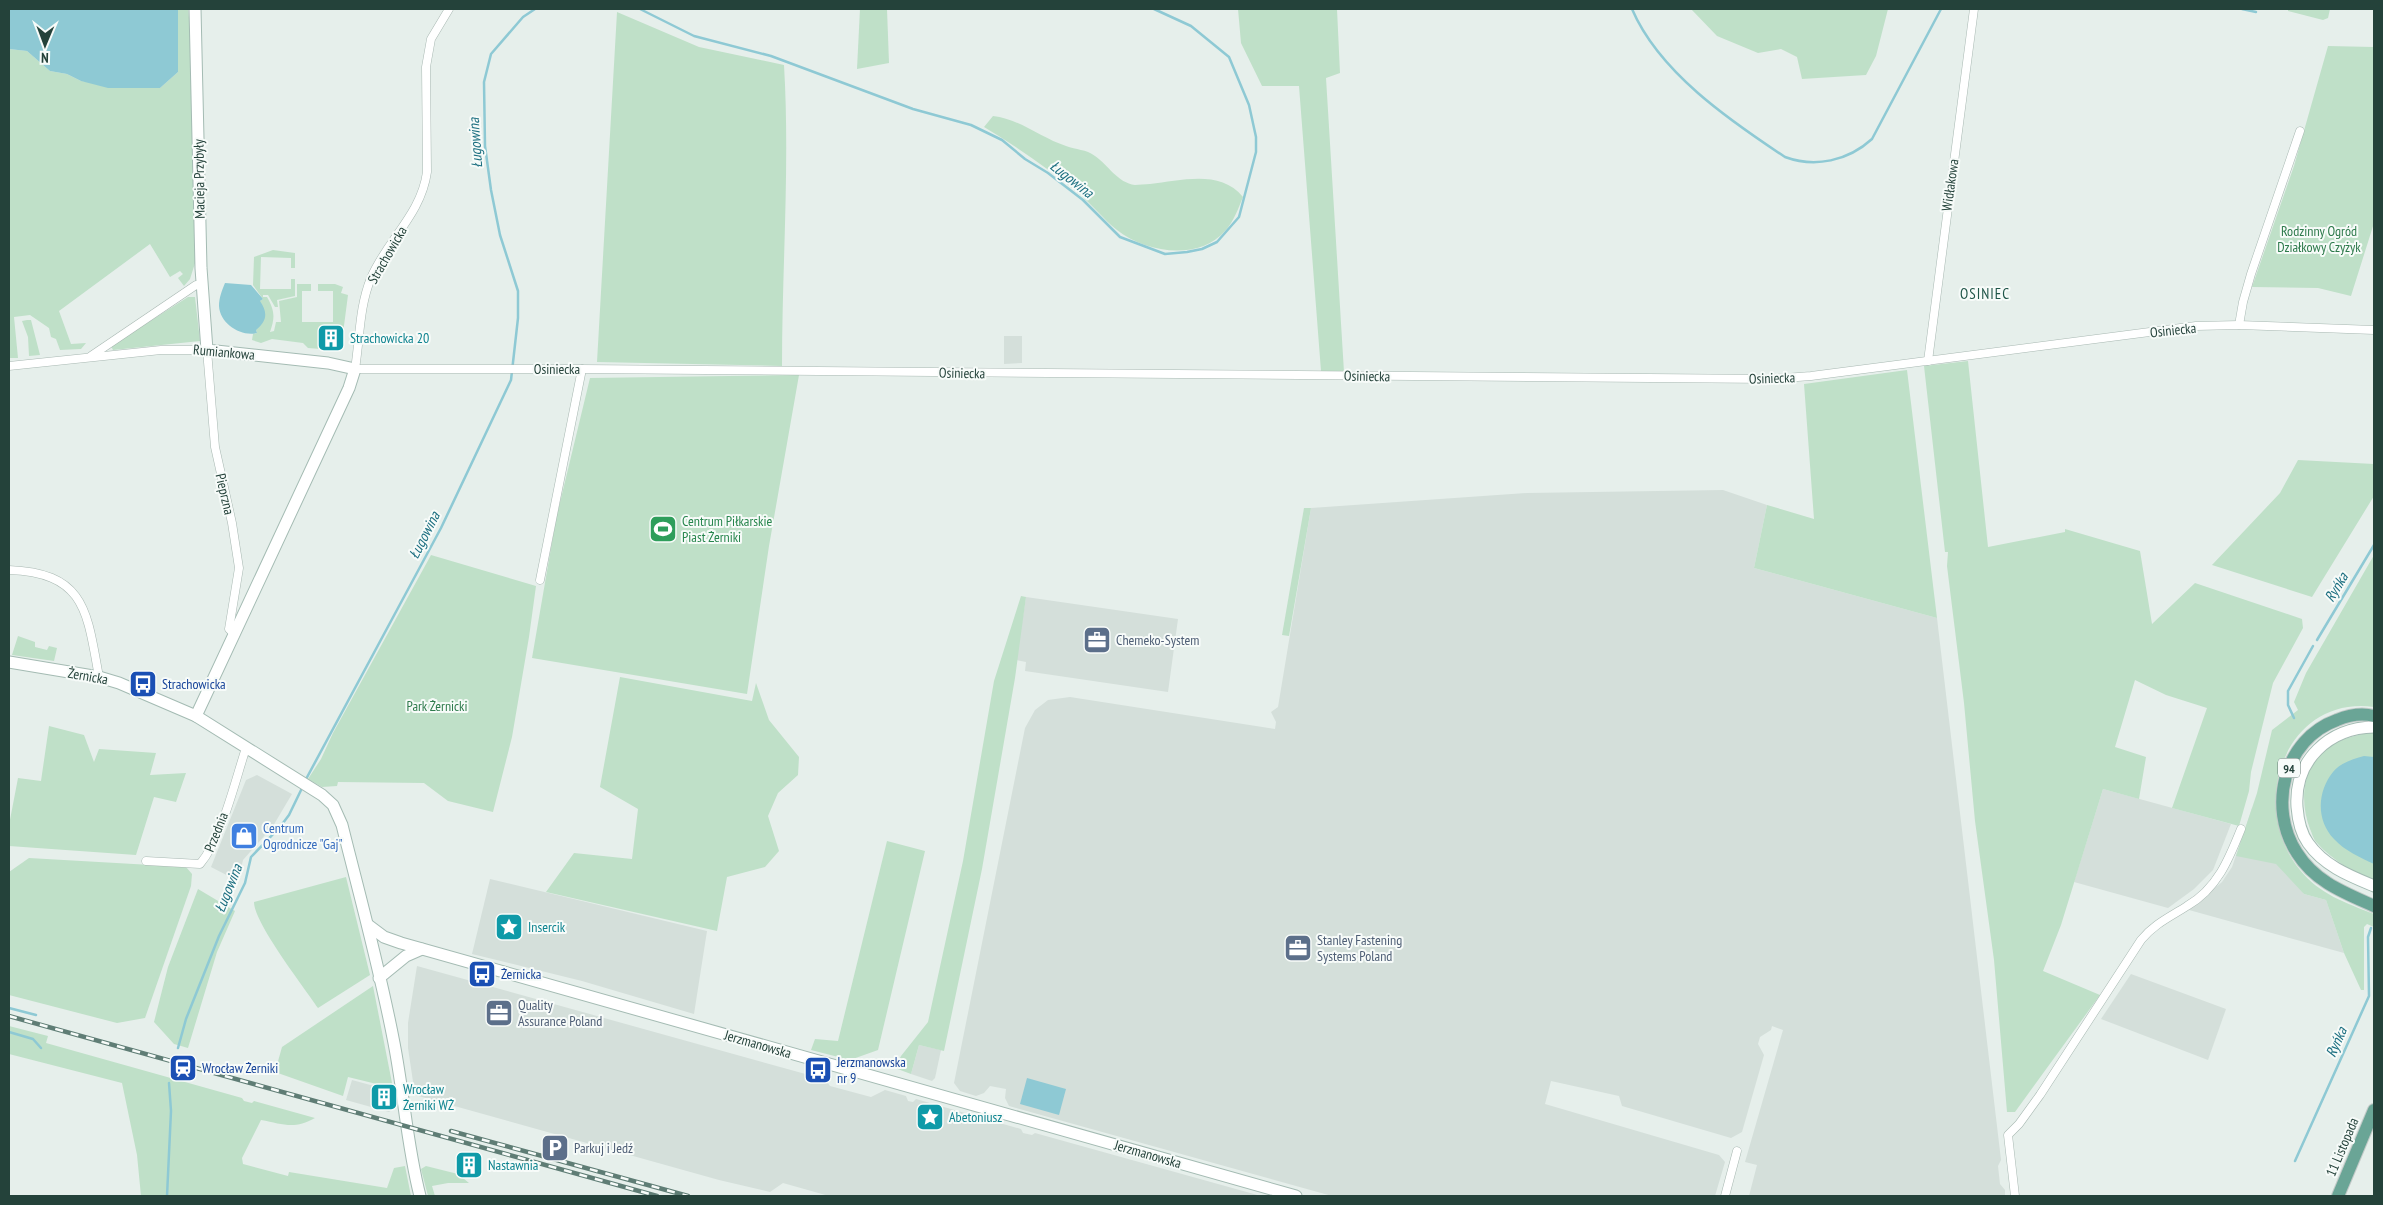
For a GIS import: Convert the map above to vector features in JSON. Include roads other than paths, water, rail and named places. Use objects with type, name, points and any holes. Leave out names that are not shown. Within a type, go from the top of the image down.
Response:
[{"type":"main road","name":"94","points":[[2374,716],[2348,716],[2326,724],[2306,740],[2298,749],[2286,776],[2282,804],[2287,833],[2297,854],[2309,868],[2328,885],[2374,906]]},
{"type":"main road","name":"11 Listopada","points":[[2338,1196],[2374,1110]]},
{"type":"street","name":"Macieja Przybyły","points":[[194,9],[202,285],[207,350]]},
{"type":"street","name":"Strachowicka","points":[[196,716],[349,388],[356,369],[361,311],[372,276],[425,188],[427,172],[426,67],[431,39],[450,9]]},
{"type":"street","name":"Widłakowa","points":[[1928,361],[1974,9]]},
{"type":"street","points":[[2239,325],[2248,284],[2300,131]]},
{"type":"street","name":"Rumiankowa","points":[[91,356],[196,285],[202,285]]},
{"type":"street","name":"Osiniecka","points":[[356,369],[582,368],[1722,379],[1811,376],[2196,326],[2239,325],[2374,330]]},
{"type":"street","name":"Rumiankowa","points":[[9,366],[161,350],[207,350],[328,363],[356,369]]},
{"type":"street","name":"Pieprzna","points":[[207,350],[215,447],[232,523],[238,568],[229,628],[235,635]]},
{"type":"street","points":[[540,580],[582,368]]},
{"type":"street","points":[[9,570],[32,571],[50,575],[72,591],[85,614],[99,677]]},
{"type":"street","name":"Żernicka","points":[[9,662],[99,677],[119,683],[196,716],[330,802],[337,813],[368,924],[398,1062],[414,1173],[420,1196]]},
{"type":"street","points":[[2374,727],[2336,735],[2315,751],[2303,770],[2296,801],[2300,830],[2314,850],[2342,872],[2374,886]]},
{"type":"street","name":"Przednia","points":[[146,861],[200,864],[208,854],[216,838],[246,748]]},
{"type":"street","points":[[2014,1196],[2008,1135],[2019,1124],[2040,1095],[2141,940],[2152,927],[2188,906],[2208,890],[2223,871],[2241,829]]},
{"type":"street","name":"Jerzmanowska","points":[[368,924],[384,937],[422,949],[1296,1196]]},
{"type":"street","points":[[379,978],[406,956],[422,949]]},
{"type":"street","points":[[1725,1196],[1737,1151]]},
{"type":"water","points":[[9,9],[178,9],[178,72],[160,88],[108,88],[81,81],[67,74],[50,71],[27,51],[9,49]]},
{"type":"water","points":[[225,283],[251,285],[263,299],[260,301],[265,317],[256,330],[257,333],[251,334],[238,331],[227,324],[223,318],[219,303]]},
{"type":"water","points":[[2364,756],[2374,757],[2374,864],[2353,854],[2334,839],[2324,823],[2321,806],[2324,788],[2333,772],[2343,764]]},
{"type":"water","points":[[1027,1078],[1066,1089],[1059,1115],[1020,1104]]},
{"type":"waterway","name":"Ługowina","points":[[305,781],[441,528],[511,380],[518,318],[518,291],[500,235],[491,190],[485,146],[484,82],[491,54],[523,17],[535,9]]},
{"type":"waterway","name":"Ługowina","points":[[640,9],[694,36],[771,56],[913,109],[971,125],[1002,140],[1025,159],[1048,173],[1083,200],[1120,237],[1165,254],[1202,249],[1217,242],[1239,217],[1256,152],[1256,137],[1249,105],[1229,57],[1191,26],[1154,9]]},
{"type":"waterway","points":[[1632,9],[1644,32],[1659,54],[1698,93],[1719,111],[1785,157],[1808,162],[1819,162],[1842,157],[1863,147],[1872,139],[1941,9]]},
{"type":"waterway","points":[[2242,9],[2256,12]]},
{"type":"waterway","name":"Ryńka","points":[[2317,640],[2374,545]]},
{"type":"waterway","name":"Ryńka","points":[[2294,718],[2288,705],[2288,691],[2313,646]]},
{"type":"waterway","name":"Ługowina","points":[[178,1048],[186,1019],[219,936],[245,883],[251,857],[289,815],[303,786]]},
{"type":"waterway","name":"Ryńka","points":[[2295,1161],[2369,996],[2368,937],[2371,928]]},
{"type":"waterway","points":[[9,1008],[36,1015]]},
{"type":"waterway","points":[[9,1032],[33,1039],[41,1048]]},
{"type":"waterway","name":"Ługowina","points":[[167,1196],[171,1111],[169,1083]]},
{"type":"railway","points":[[9,1016],[657,1196]]},
{"type":"railway","points":[[451,1131],[688,1196]]},
{"type":"place","name":"Strachowicka 20","points":[[331,338]]},
{"type":"place","name":"Centrum Piłkarskie Piast Żerniki","points":[[663,529]]},
{"type":"place","name":"Chemeko-System","points":[[1097,640]]},
{"type":"place","name":"Strachowicka","points":[[143,684]]},
{"type":"place","name":"Centrum Ogrodnicze \"Gaj\"","points":[[244,836]]},
{"type":"place","name":"Insercik","points":[[509,927]]},
{"type":"place","name":"Stanley Fastening Systems Poland","points":[[1298,948]]},
{"type":"place","name":"Żernicka","points":[[482,974]]},
{"type":"place","name":"Quality Assurance Poland","points":[[499,1013]]},
{"type":"place","name":"Wrocław Żerniki","points":[[183,1068]]},
{"type":"place","name":"Jerzmanowska nr 9","points":[[818,1070]]},
{"type":"place","name":"Wrocław Żerniki WŻ","points":[[384,1097]]},
{"type":"place","name":"Abetoniusz","points":[[930,1117]]},
{"type":"place","name":"Parkuj i Jedź","points":[[555,1148]]},
{"type":"place","name":"Nastawnia","points":[[469,1165]]},
{"type":"district","name":"OSINIEC","points":[[1985,293]]},
{"type":"park label","name":"Rodzinny Ogród Działkowy Czyżyk","points":[[2319,240]]},
{"type":"park label","name":"Park Żernicki","points":[[437,706]]}]
